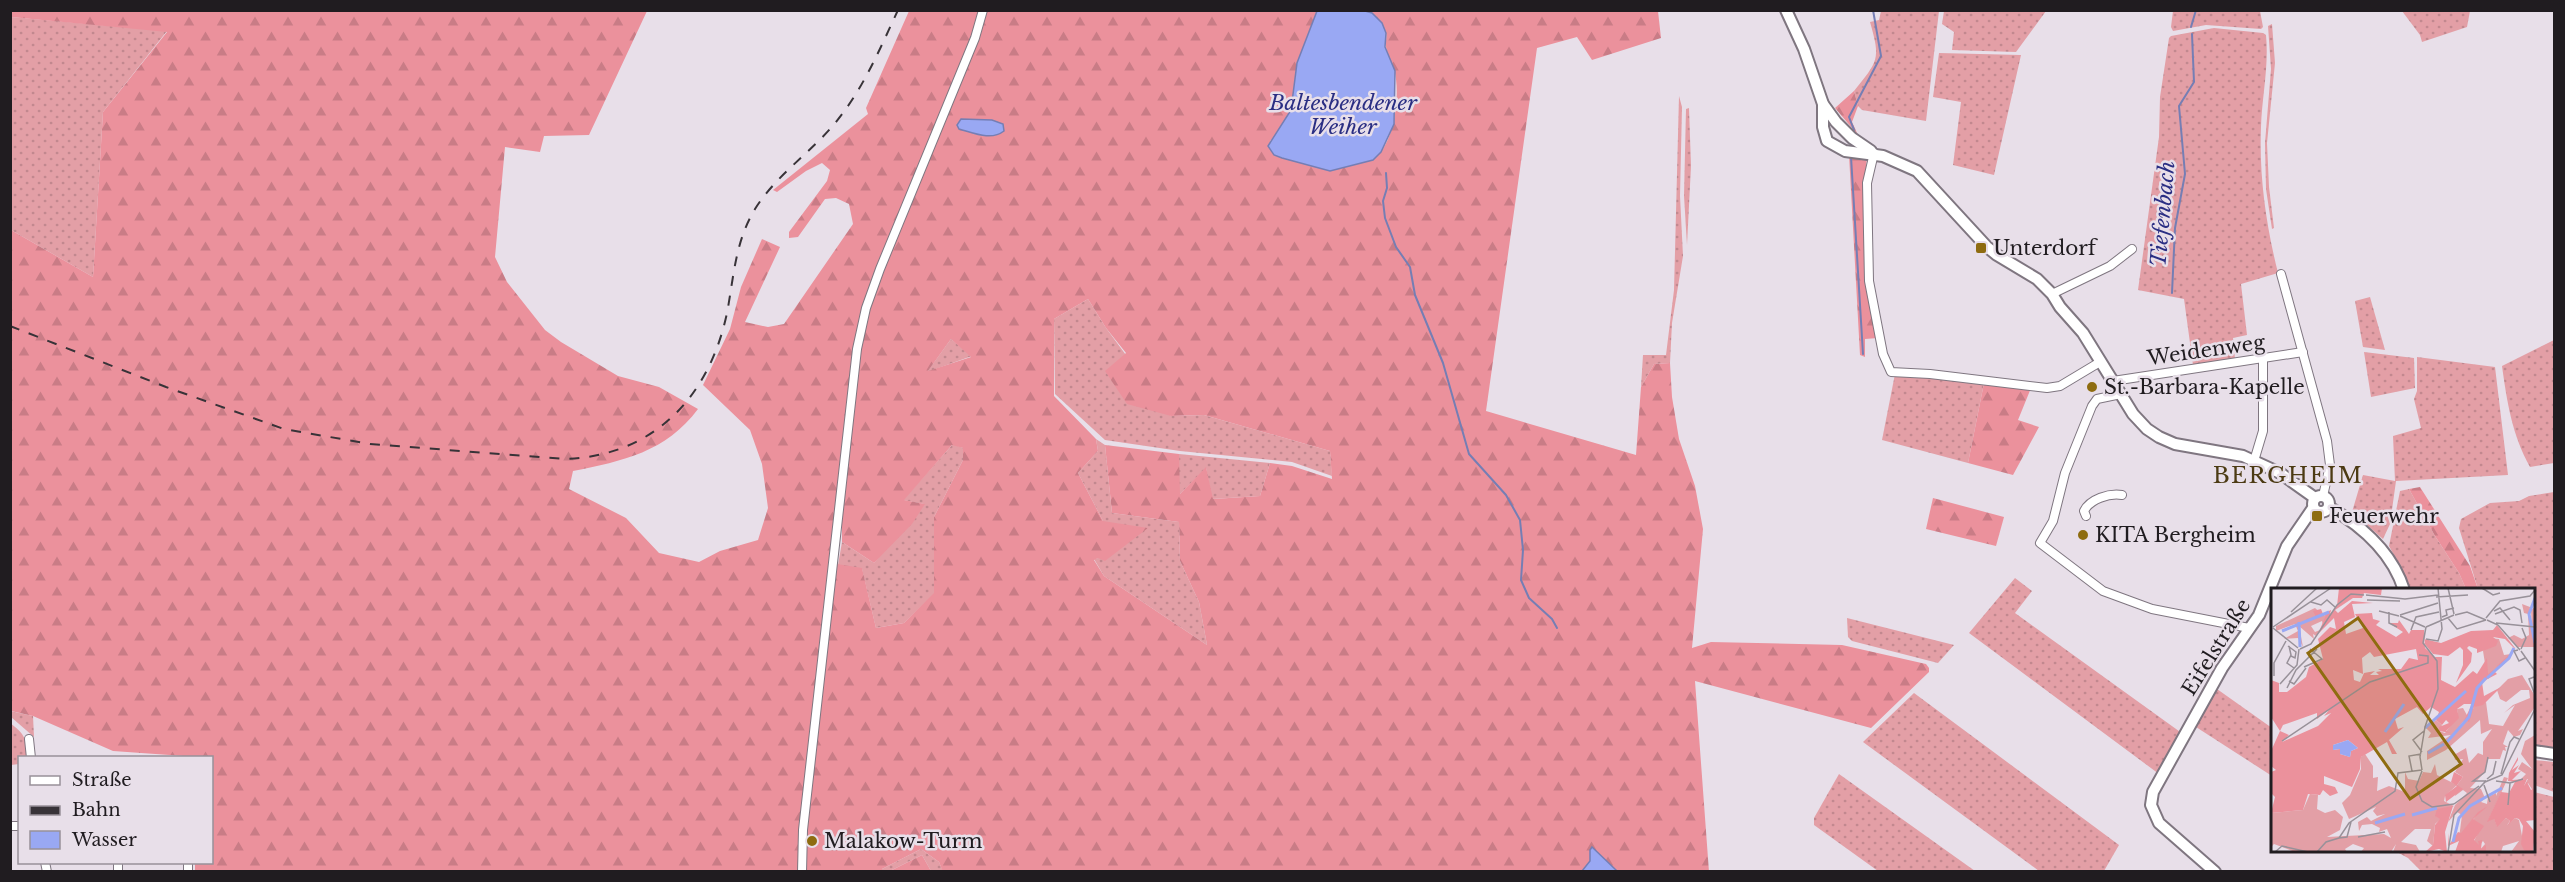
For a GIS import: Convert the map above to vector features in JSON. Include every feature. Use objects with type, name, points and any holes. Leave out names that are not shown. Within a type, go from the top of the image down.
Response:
[{"type":"street","points":[[802,872],[803,830],[856,349],[876,279],[975,38],[983,10]]},
{"type":"street","points":[[1786,10],[1804,49],[1823,104],[1836,122],[1852,138],[1874,153],[1917,171],[1988,247],[2037,279],[2083,333],[2133,414],[2158,437],[2195,448],[2230,452],[2254,460],[2280,473],[2315,499],[2320,513],[2329,507],[2382,547],[2394,566],[2403,588]]},
{"type":"street","points":[[1823,104],[1827,141],[1845,151],[1874,153]]},
{"type":"street","points":[[1823,120],[1828,118],[1836,122]]},
{"type":"street","points":[[1845,151],[1851,147],[1852,138]]},
{"type":"street","points":[[1874,153],[1867,183],[1869,281],[1883,354],[1891,372],[1930,374],[2047,388],[2060,386],[2100,362]]},
{"type":"street","points":[[2052,294],[2110,266],[2132,249]]},
{"type":"street","points":[[2281,274],[2323,423],[2329,453],[2328,478],[2315,499]]},
{"type":"street","name":"Weidenweg","points":[[2113,381],[2303,352]]},
{"type":"street","points":[[2254,460],[2263,431],[2263,358]]},
{"type":"street","points":[[2121,394],[2097,399],[2092,406],[2065,473],[2053,521],[2040,543],[2103,591],[2152,609],[2249,628]]},
{"type":"street","points":[[2086,516],[2084,511],[2086,506],[2094,501],[2115,494],[2122,495]]},
{"type":"street","name":"Eifelstraße","points":[[2272,588],[2287,546],[2315,499]]},
{"type":"street","name":"Eifelstraße","points":[[2215,872],[2159,823],[2151,805],[2153,792],[2222,668],[2264,606],[2271,590]]},
{"type":"street","points":[[29,739],[31,756]]},
{"type":"street","points":[[2535,751],[2554,754]]},
{"type":"shaded area","points":[[1944,10],[2046,11],[2016,52],[1952,50],[1954,32],[1942,24]]},
{"type":"shaded area","points":[[1881,11],[1939,11],[1926,121],[1862,110],[1858,106],[1854,91],[1873,66],[1876,53],[1870,22],[1879,20]]},
{"type":"shaded area","points":[[2173,11],[2260,11],[2263,27],[2261,29],[2206,25],[2173,31],[2171,27]]},
{"type":"shaded area","points":[[2402,11],[2470,11],[2467,27],[2422,42],[2420,35]]},
{"type":"shaded area","points":[[11,17],[167,31],[103,112],[93,277],[11,230]]},
{"type":"shaded area","points":[[2272,24],[2275,63],[2267,143],[2274,228],[2272,229],[2266,189],[2265,143],[2271,69],[2268,26]]},
{"type":"shaded area","points":[[2214,28],[2266,35],[2267,59],[2261,127],[2261,164],[2267,219],[2278,273],[2241,284],[2247,335],[2233,338],[2235,359],[2193,365],[2184,299],[2138,290],[2159,137],[2160,97],[2169,38]]},
{"type":"shaded area","points":[[1939,53],[2021,55],[1994,175],[1953,165],[1961,102],[1933,97]]},
{"type":"shaded area","points":[[1679,96],[1682,107],[1680,196],[1683,256],[1672,323],[1670,363],[1654,364],[1641,387],[1643,355],[1666,355],[1674,290]]},
{"type":"shaded area","points":[[1689,108],[1691,166],[1687,245],[1684,196],[1686,109]]},
{"type":"shaded area","points":[[2370,297],[2385,350],[2363,347],[2355,301]]},
{"type":"shaded area","points":[[1088,299],[1106,328],[1171,416],[1204,415],[1330,451],[1332,476],[1292,462],[1180,451],[1105,440],[1055,394],[1054,319]]},
{"type":"shaded area","points":[[951,339],[972,356],[927,372]]},
{"type":"shaded area","points":[[2554,340],[2554,463],[2530,467],[2519,443],[2508,405],[2502,366]]},
{"type":"shaded area","points":[[2364,352],[2414,358],[2415,388],[2371,397]]},
{"type":"shaded area","points":[[2417,357],[2495,367],[2508,475],[2396,481],[2390,524],[2383,539],[2352,512],[2363,475],[2395,481],[2393,436],[2421,428],[2414,399],[2417,391]]},
{"type":"shaded area","points":[[1895,374],[1984,383],[1968,463],[1882,440]]},
{"type":"shaded area","points":[[1096,439],[1105,445],[1112,513],[1179,522],[1180,561],[1199,602],[1207,645],[1104,576],[1094,559],[1098,558],[1103,521],[1078,473],[1098,451]]},
{"type":"shaded area","points":[[953,444],[963,448],[963,460],[934,517],[934,594],[904,623],[876,628],[862,569],[838,565],[842,542],[874,563],[924,504],[903,500]]},
{"type":"shaded area","points":[[1179,454],[1270,463],[1260,496],[1212,499],[1206,468],[1179,495]]},
{"type":"shaded area","points":[[2409,489],[2466,588],[2408,588],[2401,568],[2389,546],[2400,491]]},
{"type":"shaded area","points":[[2554,492],[2554,753],[2535,750],[2535,588],[2478,588],[2459,528],[2461,519],[2490,503],[2519,501],[2529,496]]},
{"type":"shaded area","points":[[2015,578],[2032,591],[2015,613],[2183,734],[2159,774],[1969,633]]},
{"type":"shaded area","points":[[1847,618],[1954,645],[1938,663],[1852,641],[1848,637]]},
{"type":"shaded area","points":[[2217,689],[2271,727],[2271,775],[2196,727]]},
{"type":"shaded area","points":[[1914,693],[2119,845],[2104,871],[2039,871],[1863,742]]},
{"type":"shaded area","points":[[10,711],[33,716],[34,737],[11,717]]},
{"type":"shaded area","points":[[10,723],[24,738],[28,756],[18,756],[18,764],[11,765]]},
{"type":"shaded area","points":[[2535,760],[2554,762],[2554,792],[2535,785]]},
{"type":"shaded area","points":[[1839,774],[1975,871],[1878,871],[1814,825],[1814,818]]},
{"type":"shaded area","points":[[2535,792],[2554,797],[2554,871],[2421,871],[2408,858],[2397,852],[2535,852]]},
{"type":"shaded area","points":[[921,849],[939,862],[943,871],[931,871],[922,855],[890,871],[882,871],[882,869]]},
{"type":"green space","points":[[11,10],[647,11],[589,135],[544,136],[540,152],[505,147],[495,257],[507,282],[545,330],[561,342],[618,376],[659,387],[698,409],[685,424],[658,445],[626,458],[573,471],[569,489],[626,518],[659,553],[699,562],[720,551],[758,540],[768,508],[762,464],[750,430],[703,385],[730,329],[741,287],[762,239],[780,247],[745,322],[768,327],[784,324],[853,224],[849,204],[836,198],[825,199],[798,237],[789,238],[789,232],[827,181],[830,170],[822,163],[806,171],[777,192],[773,190],[868,114],[866,108],[909,11],[1317,11],[1297,63],[1291,110],[1277,135],[1270,141],[1270,149],[1274,155],[1330,171],[1373,160],[1387,142],[1394,118],[1396,79],[1387,50],[1386,33],[1383,26],[1365,11],[1658,11],[1661,38],[1592,60],[1577,37],[1537,48],[1486,411],[1636,455],[1641,387],[1654,364],[1670,363],[1672,397],[1679,439],[1695,486],[1703,529],[1692,648],[1711,642],[1842,645],[1926,664],[1929,672],[1871,728],[1695,681],[1709,872],[1617,871],[1592,848],[1590,861],[1582,872],[943,872],[939,862],[921,849],[882,869],[882,872],[195,871],[195,864],[213,864],[213,756],[113,751],[33,716],[11,711],[11,230],[93,277],[103,112],[167,32],[11,17]],"holes":[[[1088,299],[1106,328],[1126,353],[1105,371],[1127,404],[1171,416],[1204,415],[1330,451],[1332,479],[1292,466],[1270,463],[1260,496],[1213,499],[1206,467],[1180,494],[1179,454],[1105,445],[1112,513],[1179,522],[1180,561],[1199,602],[1207,645],[1104,576],[1094,560],[1098,558],[1105,561],[1148,528],[1103,521],[1078,473],[1098,451],[1096,439],[1054,396],[1054,319]],[[951,339],[971,357],[928,371]],[[952,445],[963,448],[963,460],[934,517],[934,593],[904,623],[876,628],[862,568],[837,564],[838,479],[842,479],[842,542],[874,563],[912,524],[925,504],[904,500]]]},
{"type":"green space","points":[[1854,91],[1858,106],[1852,122],[1858,135],[1835,108]]},
{"type":"green space","points":[[1849,155],[1867,155],[1865,183],[1868,281],[1878,338],[1865,339],[1865,357],[1860,355]]},
{"type":"green space","points":[[1984,383],[2031,388],[2018,420],[2039,427],[2013,475],[1968,463]]},
{"type":"green space","points":[[2420,487],[2470,566],[2478,588],[2466,588],[2409,489]]},
{"type":"green space","points":[[1933,498],[2004,517],[1996,546],[1926,529]]},
{"type":"green space","points":[[922,855],[931,871],[890,871]]},
{"type":"water","name":"Baltesbendener Weiher","points":[[1317,11],[1372,13],[1382,23],[1386,33],[1385,47],[1395,71],[1394,124],[1381,152],[1373,160],[1330,171],[1274,155],[1268,146],[1291,110],[1297,63]]},
{"type":"water","points":[[961,119],[992,120],[1003,124],[1004,131],[988,136],[959,129],[957,125]]},
{"type":"water","points":[[1592,847],[1617,871],[1582,871],[1590,861]]},
{"type":"waterway","points":[[1854,130],[1849,117],[1881,56],[1873,10]]},
{"type":"waterway","name":"Tiefenbach","points":[[2191,27],[2196,10]]},
{"type":"waterway","name":"Tiefenbach","points":[[2172,293],[2175,228],[2185,174],[2179,106],[2194,82],[2192,34]]},
{"type":"waterway","points":[[1851,157],[1863,354]]},
{"type":"waterway","points":[[1386,173],[1387,188],[1383,201],[1385,218],[1396,247],[1410,267],[1415,295],[1443,363],[1469,454],[1506,495],[1520,520],[1523,550],[1521,580],[1529,598],[1552,619],[1557,628]]},
{"type":"railway","points":[[10,326],[166,387],[284,429],[370,444],[565,459],[596,455],[625,447],[650,434],[672,417],[691,396],[718,344],[727,313],[739,247],[748,221],[763,197],[821,139],[851,102],[898,10]]},
{"type":"place","name":"Unterdorf","points":[[1981,248]]},
{"type":"place","name":"St.-Barbara-Kapelle","points":[[2092,387]]},
{"type":"place","name":"Feuerwehr","points":[[2317,516]]},
{"type":"place","name":"KITA Bergheim","points":[[2083,535]]},
{"type":"place","name":"Malakow-Turm","points":[[812,841]]},
{"type":"district","name":"BERGHEIM","points":[[2288,475]]}]
